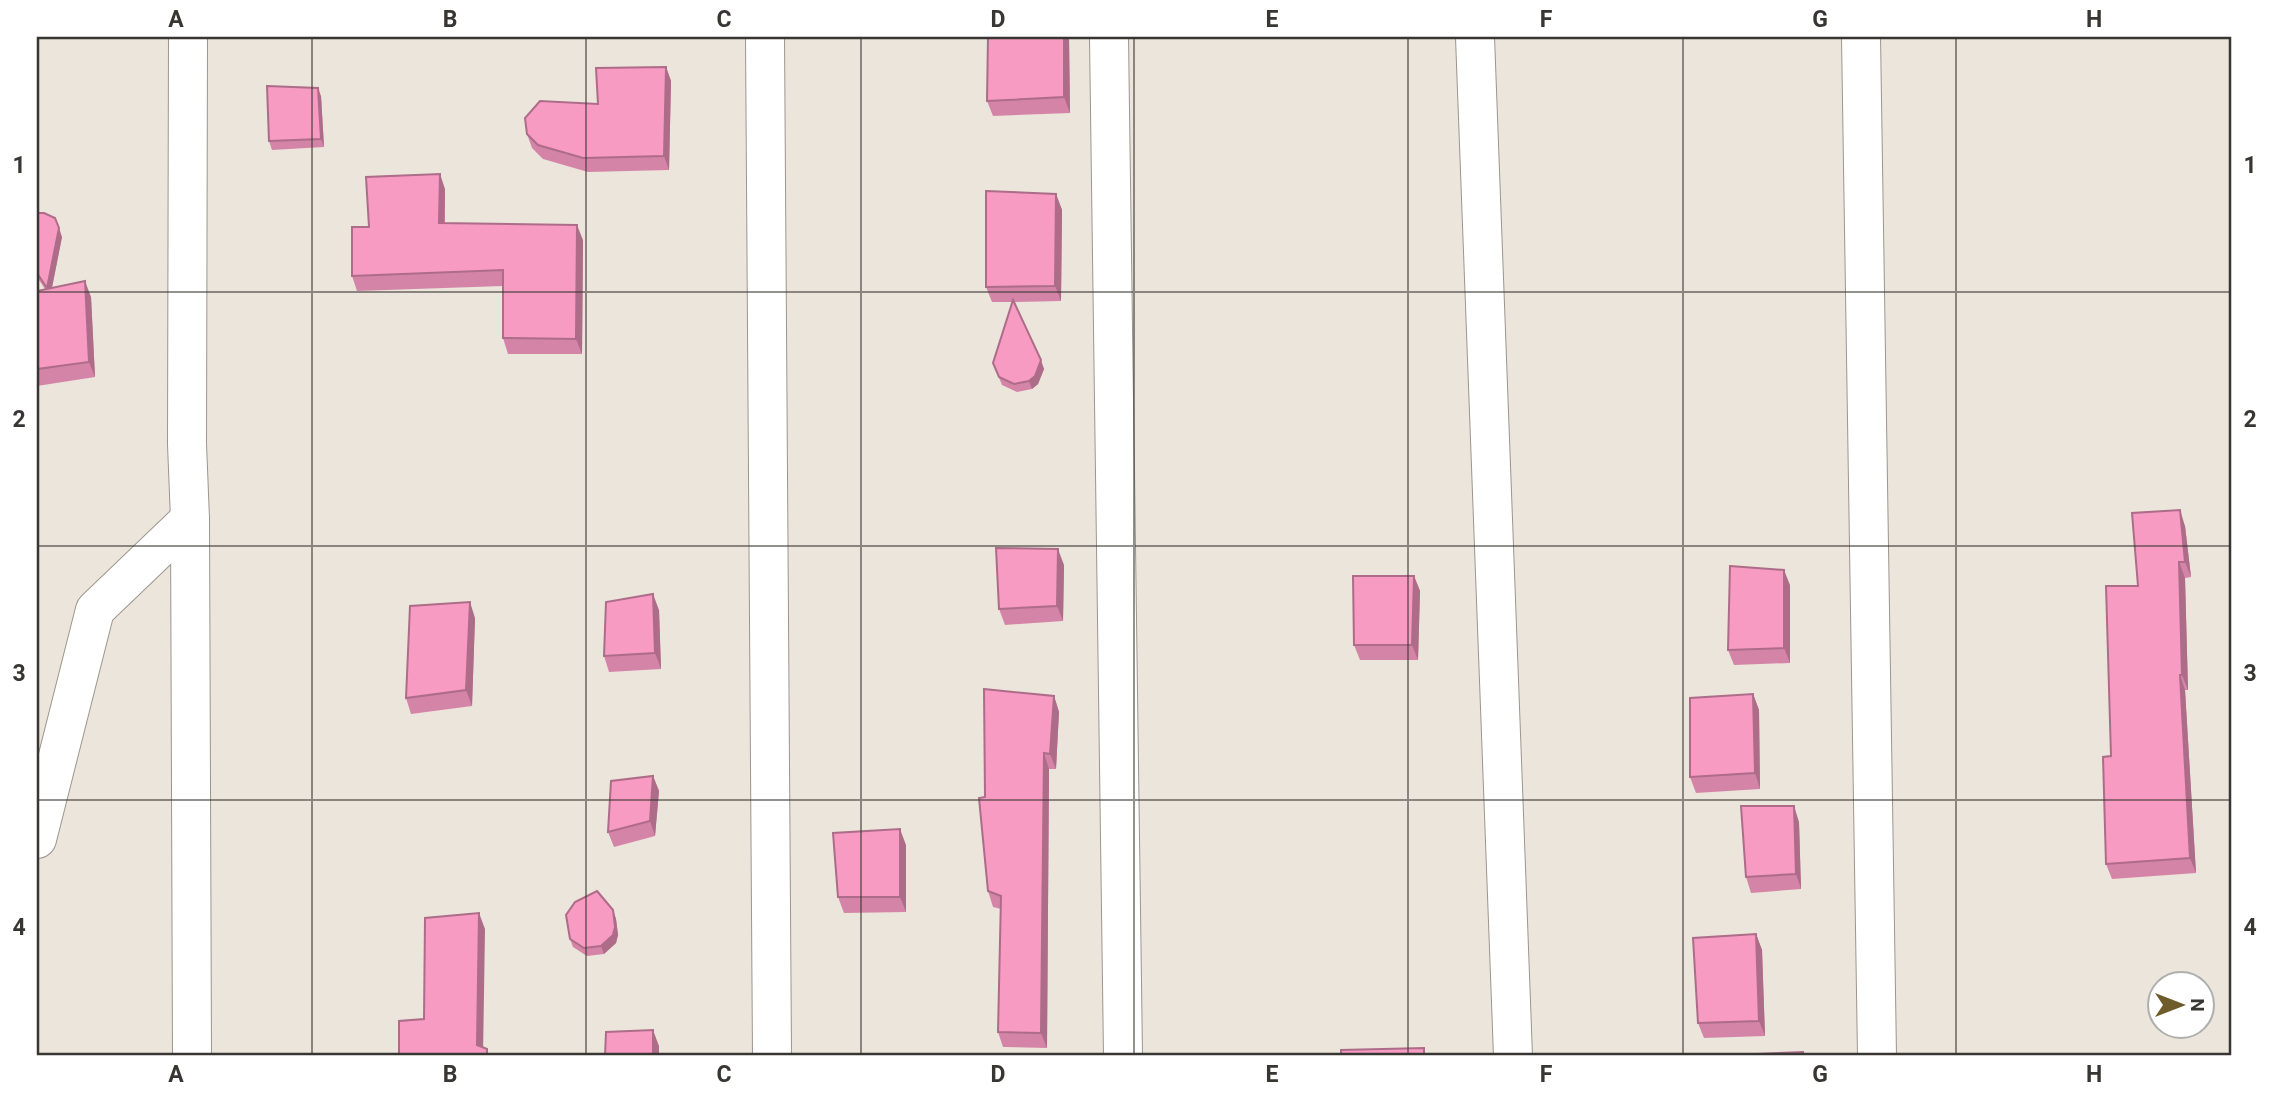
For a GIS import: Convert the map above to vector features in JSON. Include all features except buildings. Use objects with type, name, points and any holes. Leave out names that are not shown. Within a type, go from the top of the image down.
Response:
[{"type":"street","points":[[188,37],[187,444],[190,519],[192,1056]]},
{"type":"street","points":[[765,37],[772,1056]]},
{"type":"street","points":[[1108,37],[1122,1056]]},
{"type":"street","points":[[1475,37],[1513,1056]]},
{"type":"street","points":[[1861,37],[1877,1056]]},
{"type":"street","points":[[37,839],[95,610],[190,519]]}]
